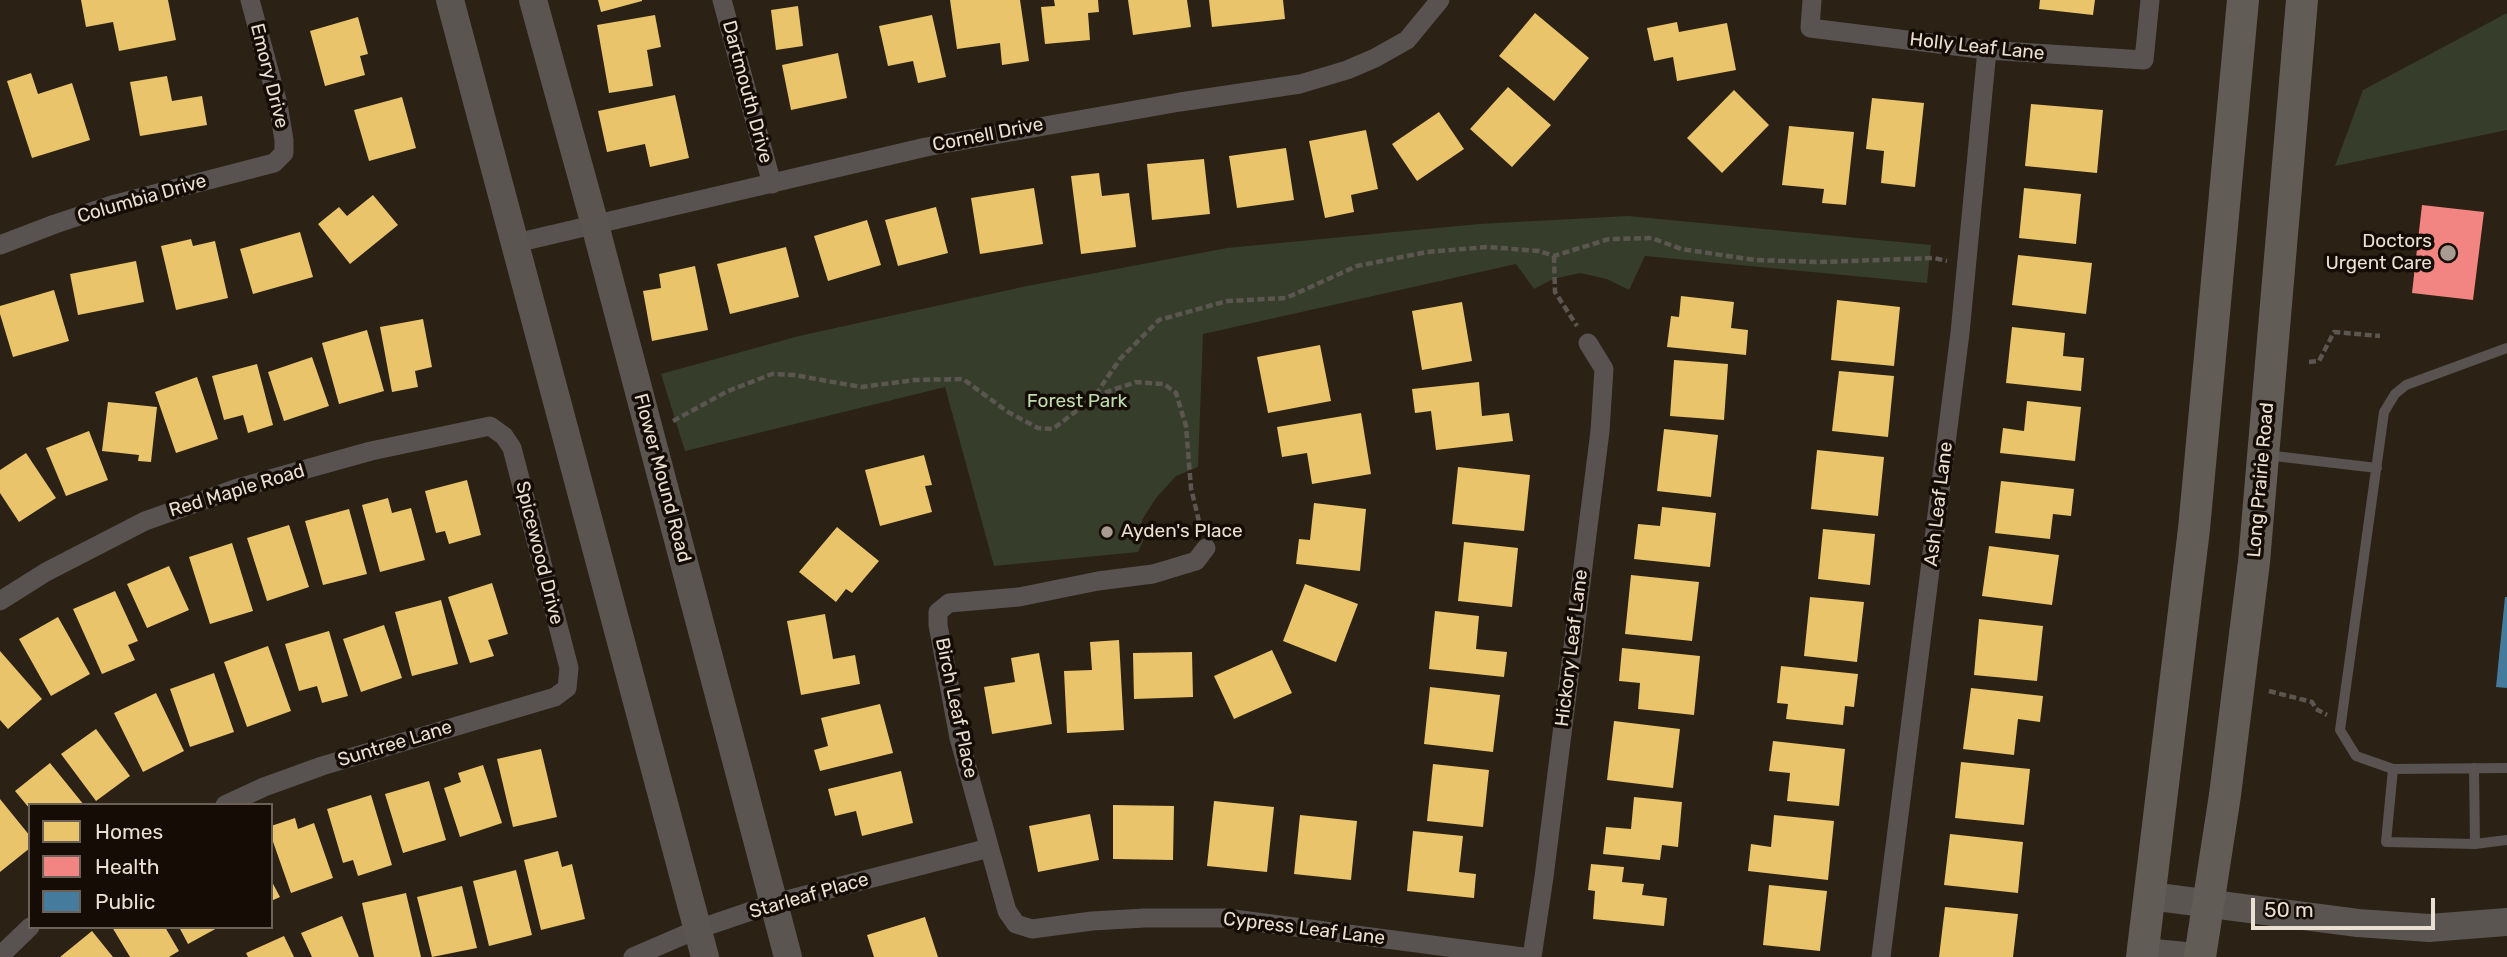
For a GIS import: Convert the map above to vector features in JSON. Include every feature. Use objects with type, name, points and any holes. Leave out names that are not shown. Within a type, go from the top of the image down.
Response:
[{"type":"main road","points":[[450,0],[705,957]]},
{"type":"main road","name":"Flower Mound Road","points":[[533,0],[788,957]]},
{"type":"main road","points":[[2198,957],[2142,954],[2194,529],[2243,0]]},
{"type":"main road","name":"Long Prairie Road","points":[[2198,957],[2225,795],[2251,590],[2302,0]]},
{"type":"main road","points":[[2150,896],[2358,923],[2429,928],[2507,922]]},
{"type":"street","name":"Emory Drive","points":[[250,0],[278,104],[284,153]]},
{"type":"street","name":"Dartmouth Drive","points":[[722,0],[772,184]]},
{"type":"street","name":"Cornell Drive","points":[[516,243],[926,147],[1007,131],[1300,84],[1347,70],[1407,40],[1440,0]]},
{"type":"street","name":"Holly Leaf Lane","points":[[1812,0],[1810,28],[1987,50],[2144,60],[2150,0]]},
{"type":"street","name":"Ash Leaf Lane","points":[[1881,957],[1960,333],[1987,50]]},
{"type":"street","name":"Columbia Drive","points":[[0,245],[112,205],[274,163],[284,153]]},
{"type":"street","name":"Hickory Leaf Lane","points":[[1532,957],[1600,431],[1604,369],[1588,343]]},
{"type":"street","name":"Red Maple Road","points":[[0,601],[46,572],[145,521],[251,484],[371,451],[490,426]]},
{"type":"street","name":"Spicewood Drive","points":[[490,426],[504,436],[512,448],[569,668],[567,688]]},
{"type":"street","name":"Birch Leaf Place","points":[[1168,918],[1092,921],[1032,929],[1016,924],[1007,911],[960,738],[938,625],[938,612],[949,603],[1019,597],[1098,581],[1153,574],[1196,561],[1206,548]]},
{"type":"street","name":"Suntree Lane","points":[[229,803],[322,766],[555,697],[567,688]]},
{"type":"street","name":"Starleaf Place","points":[[632,957],[698,929],[775,903],[989,848]]},
{"type":"street","name":"Cypress Leaf Lane","points":[[1168,918],[1226,918],[1523,957]]},
{"type":"street","points":[[0,956],[28,929]]},
{"type":"lane","points":[[2507,348],[2406,385],[2395,394],[2384,412],[2340,730],[2356,756],[2393,769],[2507,768]]},
{"type":"lane","points":[[2264,455],[2377,468]]},
{"type":"lane","points":[[2474,768],[2475,844]]},
{"type":"lane","points":[[2393,769],[2386,842],[2475,844],[2507,840]]},
{"type":"path","points":[[650,431],[728,391],[772,374],[794,375],[861,387],[915,380],[963,379],[1008,412],[1038,428],[1053,429],[1094,397],[1120,359],[1159,320],[1227,301],[1286,298],[1357,267],[1427,253],[1487,247],[1539,251],[1554,256],[1609,239],[1652,238],[1681,249],[1755,260],[1820,262],[1934,258],[1966,265]]},
{"type":"path","points":[[1554,256],[1555,292],[1588,343]]},
{"type":"path","points":[[2309,362],[2319,360],[2334,332],[2380,336]]},
{"type":"path","points":[[1094,397],[1136,382],[1164,384],[1176,393],[1186,426],[1191,488],[1206,548]]},
{"type":"path","points":[[2269,691],[2312,702],[2321,714],[2341,719]]},
{"type":"green space","points":[[2507,13],[2507,130],[2335,166],[2363,90]]},
{"type":"green space","name":"Forest Park","points":[[1628,216],[1931,245],[1927,283],[1645,256],[1629,290],[1607,279],[1580,273],[1553,279],[1534,289],[1516,264],[1203,334],[1198,467],[1176,476],[1156,498],[1142,520],[1143,541],[1138,552],[994,566],[945,387],[685,451],[661,374],[799,336],[1027,286],[1227,248],[1479,224]]},
{"type":"building: Homes","points":[[81,0],[168,0],[176,40],[119,51],[113,22],[86,27]]},
{"type":"building: Homes","points":[[598,0],[642,0],[642,1],[601,12]]},
{"type":"building: Homes","points":[[950,0],[1020,0],[1029,61],[1002,65],[1000,43],[957,49]]},
{"type":"building: Homes","points":[[1054,0],[1098,0],[1099,12],[1088,13],[1090,40],[1045,44],[1041,7],[1055,6]]},
{"type":"building: Homes","points":[[1128,0],[1187,0],[1191,27],[1133,35]]},
{"type":"building: Homes","points":[[1209,0],[1283,0],[1285,19],[1212,27]]},
{"type":"building: Homes","points":[[2040,0],[2095,0],[2093,15],[2039,9]]},
{"type":"building: Homes","points":[[798,6],[803,46],[776,50],[771,10]]},
{"type":"building: Homes","points":[[1535,13],[1589,58],[1554,101],[1499,56]]},
{"type":"building: Homes","points":[[655,15],[661,47],[647,50],[653,86],[609,93],[597,25]]},
{"type":"building: Homes","points":[[932,15],[946,77],[918,83],[913,61],[888,66],[879,26]]},
{"type":"building: Homes","points":[[358,17],[368,54],[360,56],[365,75],[325,86],[310,31]]},
{"type":"building: Homes","points":[[1677,22],[1679,32],[1727,23],[1736,70],[1677,81],[1673,57],[1654,61],[1647,28]]},
{"type":"building: Homes","points":[[838,53],[847,98],[791,110],[782,65]]},
{"type":"building: Homes","points":[[31,73],[38,94],[72,83],[90,140],[32,158],[7,81]]},
{"type":"building: Homes","points":[[167,76],[172,101],[202,96],[207,125],[140,136],[130,82]]},
{"type":"building: Homes","points":[[1508,87],[1551,125],[1512,167],[1470,129]]},
{"type":"building: Homes","points":[[1734,90],[1769,125],[1722,173],[1687,138]]},
{"type":"building: Homes","points":[[675,95],[689,158],[650,167],[645,144],[607,152],[598,111]]},
{"type":"building: Homes","points":[[402,97],[416,148],[369,161],[354,110]]},
{"type":"building: Homes","points":[[1872,98],[1924,103],[1915,187],[1881,183],[1884,151],[1866,149]]},
{"type":"building: Homes","points":[[2031,104],[2103,110],[2097,173],[2025,166]]},
{"type":"building: Homes","points":[[1439,112],[1464,149],[1417,181],[1392,144]]},
{"type":"building: Homes","points":[[1789,126],[1854,132],[1846,205],[1822,203],[1824,189],[1782,185]]},
{"type":"building: Homes","points":[[1366,130],[1378,189],[1351,195],[1354,212],[1325,218],[1309,141]]},
{"type":"building: Homes","points":[[1286,148],[1294,200],[1237,208],[1229,156]]},
{"type":"building: Homes","points":[[1204,159],[1210,214],[1152,220],[1147,164]]},
{"type":"building: Homes","points":[[1099,173],[1102,196],[1129,193],[1136,247],[1081,254],[1071,176]]},
{"type":"building: Homes","points":[[1034,188],[1043,244],[980,254],[971,198]]},
{"type":"building: Homes","points":[[2024,188],[2081,194],[2076,244],[2019,238]]},
{"type":"building: Homes","points":[[373,195],[398,225],[350,264],[318,224],[339,207],[347,216]]},
{"type":"building: Homes","points":[[936,207],[948,253],[898,266],[885,220]]},
{"type":"building: Homes","points":[[867,220],[881,265],[828,281],[814,236]]},
{"type":"building: Homes","points":[[300,232],[313,277],[253,294],[240,249]]},
{"type":"building: Homes","points":[[191,239],[193,246],[215,241],[228,298],[176,310],[161,246]]},
{"type":"building: Homes","points":[[786,247],[799,297],[730,314],[717,264]]},
{"type":"building: Homes","points":[[2018,255],[2092,263],[2086,314],[2012,305]]},
{"type":"building: Homes","points":[[136,261],[144,302],[78,315],[70,274]]},
{"type":"building: Homes","points":[[695,266],[708,330],[652,341],[643,291],[661,288],[659,274]]},
{"type":"building: Homes","points":[[54,290],[69,341],[13,357],[0,306]]},
{"type":"building: Homes","points":[[1681,296],[1734,302],[1731,328],[1748,330],[1746,355],[1667,347],[1671,316],[1679,317]]},
{"type":"building: Homes","points":[[1837,300],[1900,307],[1894,366],[1831,360]]},
{"type":"building: Homes","points":[[1462,302],[1472,361],[1422,370],[1412,311]]},
{"type":"building: Homes","points":[[423,319],[432,367],[415,371],[418,387],[392,392],[380,327]]},
{"type":"building: Homes","points":[[2012,327],[2065,333],[2063,356],[2084,358],[2081,391],[2006,383]]},
{"type":"building: Homes","points":[[367,330],[384,391],[339,404],[322,343]]},
{"type":"building: Homes","points":[[1320,345],[1331,401],[1268,413],[1257,357]]},
{"type":"building: Homes","points":[[312,357],[329,406],[284,421],[268,372]]},
{"type":"building: Homes","points":[[1674,360],[1728,364],[1724,420],[1670,416]]},
{"type":"building: Homes","points":[[257,364],[273,425],[248,433],[243,415],[224,420],[212,376]]},
{"type":"building: Homes","points":[[1839,371],[1894,376],[1888,437],[1832,431]]},
{"type":"building: Homes","points":[[197,377],[218,439],[176,453],[155,392]]},
{"type":"building: Homes","points":[[1479,382],[1482,416],[1509,413],[1513,441],[1436,450],[1431,411],[1415,413],[1412,389]]},
{"type":"building: Homes","points":[[2027,401],[2081,407],[2075,461],[2000,453],[2003,428],[2024,431]]},
{"type":"building: Homes","points":[[108,402],[157,407],[151,462],[138,461],[139,455],[102,451]]},
{"type":"building: Homes","points":[[1361,413],[1371,474],[1312,484],[1307,453],[1282,457],[1277,427]]},
{"type":"building: Homes","points":[[1664,429],[1718,435],[1711,497],[1657,491]]},
{"type":"building: Homes","points":[[89,431],[108,480],[66,496],[46,448]]},
{"type":"building: Homes","points":[[1817,450],[1884,457],[1878,516],[1811,509]]},
{"type":"building: Homes","points":[[26,453],[56,498],[19,522],[0,493],[0,470]]},
{"type":"building: Homes","points":[[924,455],[932,485],[925,486],[932,512],[880,526],[865,470]]},
{"type":"building: Homes","points":[[1458,467],[1530,475],[1524,531],[1452,524]]},
{"type":"building: Homes","points":[[467,480],[481,535],[449,544],[445,531],[436,533],[425,491]]},
{"type":"building: Homes","points":[[2001,481],[2074,489],[2071,516],[2053,514],[2050,539],[1995,533]]},
{"type":"building: Homes","points":[[388,498],[392,513],[411,508],[425,560],[380,572],[362,505]]},
{"type":"building: Homes","points":[[1314,503],[1366,509],[1360,571],[1296,564],[1299,539],[1310,540]]},
{"type":"building: Homes","points":[[1662,507],[1716,513],[1710,567],[1634,559],[1638,524],[1660,526]]},
{"type":"building: Homes","points":[[349,509],[367,574],[323,585],[305,521]]},
{"type":"building: Homes","points":[[289,525],[309,587],[267,601],[247,538]]},
{"type":"building: Homes","points":[[837,527],[879,561],[852,593],[846,589],[836,602],[799,572]]},
{"type":"building: Homes","points":[[1823,529],[1875,534],[1870,585],[1818,579]]},
{"type":"building: Homes","points":[[1464,542],[1518,548],[1512,607],[1458,601]]},
{"type":"building: Homes","points":[[232,543],[253,611],[210,624],[189,557]]},
{"type":"building: Homes","points":[[1989,546],[2059,555],[2052,605],[1982,596]]},
{"type":"building: Homes","points":[[169,566],[189,610],[147,628],[127,584]]},
{"type":"building: Homes","points":[[1631,575],[1699,582],[1692,641],[1625,634]]},
{"type":"building: Homes","points":[[492,583],[508,634],[488,640],[494,656],[470,663],[448,597]]},
{"type":"building: Homes","points":[[1305,584],[1358,604],[1336,662],[1283,641]]},
{"type":"building: Homes","points":[[115,591],[138,641],[128,645],[135,660],[102,674],[73,609]]},
{"type":"building: Homes","points":[[1810,597],[1864,602],[1857,662],[1804,656]]},
{"type":"building: Homes","points":[[441,600],[458,664],[412,676],[395,612]]},
{"type":"building: Homes","points":[[1435,611],[1479,616],[1476,649],[1507,652],[1504,677],[1429,669]]},
{"type":"building: Homes","points":[[825,614],[833,659],[855,655],[860,684],[801,695],[787,621]]},
{"type":"building: Homes","points":[[58,617],[90,674],[51,696],[19,639]]},
{"type":"building: Homes","points":[[1979,619],[2043,626],[2037,681],[1974,675]]},
{"type":"building: Homes","points":[[384,625],[402,678],[361,692],[343,639]]},
{"type":"building: Homes","points":[[329,631],[348,696],[322,703],[317,686],[299,691],[285,644]]},
{"type":"building: Homes","points":[[1119,640],[1124,730],[1067,733],[1064,671],[1092,670],[1090,642]]},
{"type":"building: Homes","points":[[268,646],[291,711],[247,727],[224,662]]},
{"type":"building: Homes","points":[[1622,648],[1700,656],[1694,715],[1638,709],[1640,683],[1619,681]]},
{"type":"building: Homes","points":[[1272,650],[1292,693],[1234,719],[1214,676]]},
{"type":"building: Homes","points":[[0,651],[42,699],[8,729],[0,720]]},
{"type":"building: Homes","points":[[1192,652],[1193,697],[1134,699],[1133,653]]},
{"type":"building: Homes","points":[[1039,653],[1052,724],[992,734],[984,687],[1015,682],[1011,658]]},
{"type":"building: Homes","points":[[1781,666],[1858,674],[1854,707],[1845,706],[1843,725],[1786,719],[1788,704],[1777,703]]},
{"type":"building: Homes","points":[[214,673],[234,732],[190,747],[170,689]]},
{"type":"building: Homes","points":[[1430,687],[1500,695],[1493,752],[1424,744]]},
{"type":"building: Homes","points":[[1971,688],[2043,696],[2040,722],[2018,719],[2014,755],[1963,749]]},
{"type":"building: Homes","points":[[156,693],[184,751],[143,772],[114,713]]},
{"type":"building: Homes","points":[[880,704],[893,753],[820,771],[814,750],[828,746],[821,718]]},
{"type":"building: Homes","points":[[1614,721],[1680,729],[1673,788],[1607,780]]},
{"type":"building: Homes","points":[[96,729],[130,776],[96,801],[61,754]]},
{"type":"building: Homes","points":[[1773,741],[1845,749],[1839,806],[1787,801],[1790,773],[1769,771]]},
{"type":"building: Homes","points":[[541,749],[557,817],[513,827],[497,759]]},
{"type":"building: Homes","points":[[1961,762],[2030,769],[2024,825],[1955,818]]},
{"type":"building: Homes","points":[[50,763],[82,803],[28,803],[28,807],[15,791]]},
{"type":"building: Homes","points":[[1433,764],[1489,770],[1483,827],[1427,821]]},
{"type":"building: Homes","points":[[483,765],[502,823],[460,837],[444,788],[461,782],[458,773]]},
{"type":"building: Homes","points":[[901,771],[913,823],[862,836],[856,811],[835,816],[828,789]]},
{"type":"building: Homes","points":[[429,781],[446,840],[403,853],[385,794]]},
{"type":"building: Homes","points":[[371,795],[392,865],[358,876],[353,860],[343,863],[327,809]]},
{"type":"building: Homes","points":[[1634,797],[1682,802],[1678,847],[1662,845],[1660,860],[1603,854],[1606,827],[1631,829]]},
{"type":"building: Homes","points":[[0,799],[28,834],[28,850],[0,872]]},
{"type":"building: Homes","points":[[1214,801],[1274,807],[1267,872],[1207,866]]},
{"type":"building: Homes","points":[[1113,805],[1174,806],[1173,860],[1113,859]]},
{"type":"building: Homes","points":[[1090,814],[1099,860],[1038,872],[1029,826]]},
{"type":"building: Homes","points":[[1300,815],[1357,821],[1351,880],[1294,874]]},
{"type":"building: Homes","points":[[1774,815],[1834,821],[1828,880],[1748,871],[1751,844],[1771,847]]},
{"type":"building: Homes","points":[[295,818],[298,829],[314,823],[333,878],[291,893],[273,842],[273,825]]},
{"type":"building: Homes","points":[[1413,831],[1463,836],[1459,872],[1476,874],[1474,898],[1407,891]]},
{"type":"building: Homes","points":[[1950,834],[2023,842],[2018,893],[1944,885]]},
{"type":"building: Homes","points":[[558,851],[562,867],[572,864],[585,919],[541,930],[524,860]]},
{"type":"building: Homes","points":[[1591,864],[1624,867],[1622,882],[1644,884],[1642,895],[1667,898],[1664,926],[1593,919],[1595,891],[1588,890]]},
{"type":"building: Homes","points":[[516,870],[532,935],[489,946],[473,881]]},
{"type":"building: Homes","points":[[273,884],[280,897],[273,900]]},
{"type":"building: Homes","points":[[1769,885],[1827,891],[1820,951],[1763,945]]},
{"type":"building: Homes","points":[[462,886],[477,948],[432,957],[417,897]]},
{"type":"building: Homes","points":[[406,893],[421,957],[374,957],[362,903]]},
{"type":"building: Homes","points":[[1945,907],[2018,914],[2013,957],[1939,957]]},
{"type":"building: Homes","points":[[342,916],[359,957],[312,957],[301,933]]},
{"type":"building: Homes","points":[[925,917],[938,957],[874,957],[867,935]]},
{"type":"building: Homes","points":[[113,929],[166,929],[179,951],[169,957],[130,957]]},
{"type":"building: Homes","points":[[180,929],[215,929],[188,944]]},
{"type":"building: Homes","points":[[92,931],[113,957],[60,957]]},
{"type":"building: Homes","points":[[284,936],[294,957],[248,957],[246,953]]},
{"type":"building: Health","name":"Doctors Urgent Care","points":[[2422,205],[2484,212],[2473,300],[2412,293]]},
{"type":"building: Public","points":[[2507,597],[2507,688],[2496,687]]},
{"type":"place","name":"Doctors Urgent Care","points":[[2448,253]]},
{"type":"place","name":"Ayden's Place","points":[[1107,532]]}]
